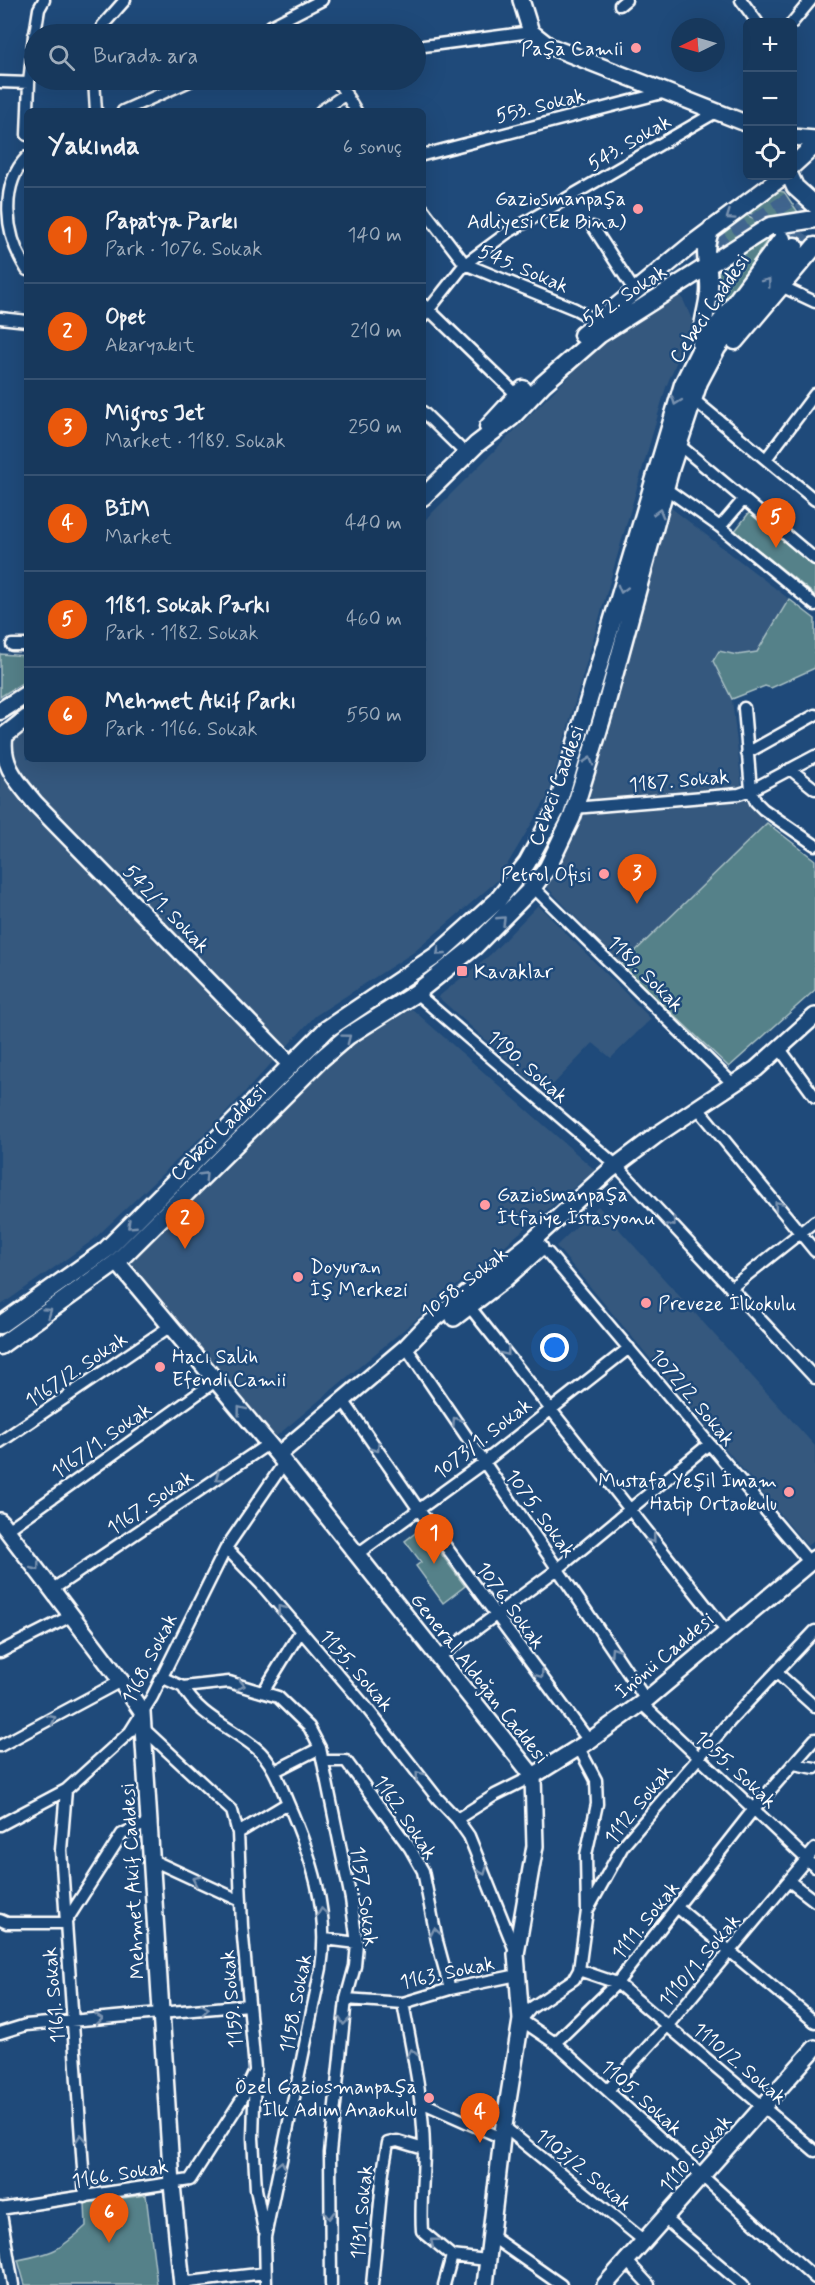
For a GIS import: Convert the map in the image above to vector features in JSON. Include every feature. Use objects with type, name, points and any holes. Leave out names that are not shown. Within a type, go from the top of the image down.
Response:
[{"type":"main road","points":[[797,162],[814,147]]},
{"type":"main road","points":[[792,180],[795,188],[815,205]]},
{"type":"main road","name":"542. Sokak","points":[[472,449],[493,419],[517,394],[634,290],[769,183]]},
{"type":"main road","name":"542. Sokak","points":[[426,494],[472,449],[511,418],[586,345],[678,284],[700,263],[770,226],[815,219]]},
{"type":"main road","points":[[701,348],[700,332],[709,294],[700,263],[711,229]]},
{"type":"main road","points":[[699,382],[781,286],[803,247]]},
{"type":"main road","name":"Cebeci Caddesi","points":[[0,1325],[112,1256],[290,1064],[327,1029],[437,955],[497,901],[527,863],[556,810],[605,651],[673,411],[683,384],[701,348],[803,247]]},
{"type":"main road","name":"Cebeci Caddesi","points":[[0,1346],[112,1256],[348,1036],[416,993],[475,946],[533,887],[548,867],[573,812],[605,709],[665,488],[699,382],[717,348],[803,247]]},
{"type":"main road","points":[[598,322],[700,263]]},
{"type":"main road","points":[[678,284],[692,286],[706,305]]},
{"type":"main road","points":[[0,711],[24,696]]},
{"type":"main road","points":[[2,737],[24,720]]},
{"type":"main road","points":[[556,810],[573,812]]},
{"type":"main road","points":[[290,1064],[304,1077]]},
{"type":"street","points":[[37,24],[44,0]]},
{"type":"street","points":[[104,24],[125,0]]},
{"type":"street","points":[[275,24],[321,0]]},
{"type":"street","points":[[521,0],[531,32],[549,46],[743,122]]},
{"type":"street","points":[[741,0],[755,18]]},
{"type":"street","points":[[796,18],[811,0]]},
{"type":"street","points":[[426,46],[531,32]]},
{"type":"street","points":[[0,82],[24,83]]},
{"type":"street","points":[[27,108],[28,90]]},
{"type":"street","points":[[95,90],[96,108]]},
{"type":"street","points":[[130,108],[170,90]]},
{"type":"street","points":[[343,90],[354,108]]},
{"type":"street","name":"553. Sokak","points":[[426,154],[666,92]]},
{"type":"street","points":[[325,108],[346,94]]},
{"type":"street","name":"543. Sokak","points":[[426,309],[465,264],[507,232],[716,112]]},
{"type":"street","points":[[797,139],[814,147]]},
{"type":"street","points":[[797,143],[814,147]]},
{"type":"street","points":[[24,160],[4,180],[0,202],[8,234],[24,264]]},
{"type":"street","name":"545. Sokak","points":[[426,212],[465,264],[575,309],[598,322]]},
{"type":"street","points":[[593,227],[634,290]]},
{"type":"street","points":[[781,286],[815,302]]},
{"type":"street","points":[[426,311],[517,394]]},
{"type":"street","points":[[0,318],[24,321]]},
{"type":"street","points":[[766,459],[815,394]]},
{"type":"street","points":[[693,399],[815,500]]},
{"type":"street","points":[[426,414],[472,449]]},
{"type":"street","points":[[678,444],[815,559]]},
{"type":"street","points":[[665,488],[720,527],[815,605]]},
{"type":"street","points":[[720,527],[744,499]]},
{"type":"street","points":[[12,645],[24,645]]},
{"type":"street","points":[[744,708],[751,790],[756,802],[815,845]]},
{"type":"street","points":[[747,753],[815,715]]},
{"type":"street","name":"542/1. Sokak","points":[[2,737],[3,758],[8,780],[44,812],[290,1064]]},
{"type":"street","name":"1187. Sokak","points":[[573,812],[739,794],[815,756]]},
{"type":"street","points":[[790,769],[815,789]]},
{"type":"street","name":"1189. Sokak","points":[[533,887],[734,1084]]},
{"type":"street","name":"1190. Sokak","points":[[416,993],[617,1166],[815,1378]]},
{"type":"street","name":"1058. Sokak","points":[[277,1454],[406,1347],[426,1326],[466,1302],[542,1246],[617,1166],[697,1107],[734,1084],[780,1049],[815,1016]]},
{"type":"street","points":[[780,1049],[815,1097]]},
{"type":"street","points":[[697,1107],[815,1251]]},
{"type":"street","points":[[732,1287],[815,1221]]},
{"type":"street","name":"1072/2. Sokak","points":[[542,1246],[709,1444],[813,1561]]},
{"type":"street","name":"General Aldoğan Caddesi","points":[[112,1256],[172,1325],[277,1454],[533,1776],[535,1846],[516,1954],[521,2020],[502,2132],[486,2285]]},
{"type":"street","points":[[466,1302],[628,1510],[726,1631]]},
{"type":"street","name":"1167/2. Sokak","points":[[0,1442],[172,1325]]},
{"type":"street","name":"1075. Sokak","points":[[406,1347],[483,1462],[559,1568],[643,1702]]},
{"type":"street","name":"1073/1. Sokak","points":[[356,1555],[483,1462],[629,1348]]},
{"type":"street","name":"1167/1. Sokak","points":[[3,1525],[217,1380]]},
{"type":"street","name":"1076. Sokak","points":[[343,1400],[419,1510],[496,1615],[584,1745],[596,1780],[597,1804],[586,1855],[587,1911]]},
{"type":"street","points":[[439,1657],[559,1568],[709,1444]]},
{"type":"street","name":"1168. Sokak","points":[[0,1825],[66,1790],[130,1732],[277,1454]]},
{"type":"street","name":"1167. Sokak","points":[[53,1589],[277,1454]]},
{"type":"street","name":"Mehmet Akif Caddesi","points":[[3,1525],[53,1589],[142,1712],[172,2184],[181,2284]]},
{"type":"street","name":"1155. Sokak","points":[[226,1548],[260,1583],[366,1707],[438,1799],[458,1819],[469,1836],[516,1954]]},
{"type":"street","name":"İnönü Caddesi","points":[[533,1776],[584,1745],[643,1702],[813,1561]]},
{"type":"street","points":[[0,1652],[71,1616]]},
{"type":"street","name":"1112. Sokak","points":[[579,1970],[587,1911],[623,1846],[699,1758],[815,1631]]},
{"type":"street","points":[[263,1692],[300,1632]]},
{"type":"street","points":[[776,1672],[815,1707]]},
{"type":"street","points":[[161,1677],[183,1687]]},
{"type":"street","points":[[0,1746],[121,1681]]},
{"type":"street","name":"1157. Sokak","points":[[183,1687],[229,1682],[278,1697],[309,1727],[323,1761],[357,1943],[355,1966],[346,1999],[330,2153],[331,2285]]},
{"type":"street","name":"1158. Sokak","points":[[183,1687],[191,1701],[201,1711],[258,1749],[275,1771],[303,1837],[315,1878],[325,1939],[265,2237],[266,2285]]},
{"type":"street","name":"1055. Sokak","points":[[643,1702],[753,1810],[811,1863]]},
{"type":"street","name":"1159. Sokak","points":[[144,1729],[232,1811],[238,1833],[241,1901],[255,2069],[253,2138],[256,2189],[265,2237]]},
{"type":"street","name":"1111. Sokak","points":[[555,2043],[617,1983],[753,1810],[815,1739]]},
{"type":"street","points":[[275,1771],[320,1749]]},
{"type":"street","name":"1162. Sokak","points":[[323,1761],[346,1761],[410,1848],[426,1881],[437,1941],[450,1989]]},
{"type":"street","points":[[794,1764],[815,1768]]},
{"type":"street","points":[[458,1819],[495,1795],[533,1776]]},
{"type":"street","name":"1161. Sokak","points":[[66,1790],[61,1850],[85,2197]]},
{"type":"street","points":[[238,1833],[288,1803]]},
{"type":"street","points":[[2,1926],[65,1923],[122,1834],[148,1823]]},
{"type":"street","name":"1110/1. Sokak","points":[[608,2090],[668,2025],[789,1881],[811,1863],[815,1849]]},
{"type":"street","points":[[150,1859],[241,1901]]},
{"type":"street","points":[[789,1881],[815,1901]]},
{"type":"street","points":[[678,1908],[815,2022]]},
{"type":"street","points":[[325,1939],[357,1943]]},
{"type":"street","points":[[521,2020],[531,2008],[574,1978],[579,1970]]},
{"type":"street","name":"1110/2. Sokak","points":[[579,1970],[617,1983],[815,2151]]},
{"type":"street","name":"1163. Sokak","points":[[346,1999],[403,2003],[450,1989],[518,1975]]},
{"type":"street","points":[[403,2003],[421,2102],[424,2149],[420,2201],[422,2231],[452,2256],[487,2260]]},
{"type":"street","points":[[0,2033],[26,2025],[249,2005]]},
{"type":"street","name":"1105. Sokak","points":[[521,2020],[555,2043],[703,2174],[815,2278]]},
{"type":"street","name":"1110. Sokak","points":[[605,2285],[625,2259],[765,2107],[815,2048]]},
{"type":"street","name":"1166. Sokak","points":[[0,2209],[190,2180],[242,2099],[255,2069]]},
{"type":"street","name":"1103/2. Sokak","points":[[421,2102],[502,2132],[643,2240]]},
{"type":"street","name":"1131. Sokak","points":[[372,2285],[382,2171],[388,2143],[397,2141],[424,2149]]},
{"type":"street","points":[[0,2209],[13,2285]]},
{"type":"street","points":[[664,2218],[743,2285]]},
{"type":"street","points":[[491,2236],[561,2285]]},
{"type":"street","points":[[444,2285],[452,2256]]},
{"type":"street","points":[[625,2259],[649,2285]]},
{"type":"street","points":[[181,2284],[265,2273]]},
{"type":"shaded area","points":[[681,295],[693,322],[666,387],[548,796],[498,880],[414,952],[315,1016],[221,1118],[93,1240],[0,1306],[0,756],[24,730],[24,762],[426,762],[426,519],[605,340]]},
{"type":"shaded area","points":[[666,504],[789,599],[757,653],[737,655],[720,651],[713,661],[732,699],[743,797],[767,823],[621,965],[547,887],[589,796]]},
{"type":"shaded area","points":[[538,905],[651,1019],[611,1058],[593,1043],[545,1093],[438,997],[491,954]]},
{"type":"shaded area","points":[[412,1009],[595,1170],[273,1439],[126,1261],[348,1045]]},
{"type":"shaded area","points":[[598,1206],[815,1446],[815,1539],[807,1546],[556,1246]]},
{"type":"green space","points":[[779,191],[784,192],[798,212],[765,220],[749,213]]},
{"type":"green space","points":[[746,215],[762,222],[713,252],[715,237]]},
{"type":"green space","points":[[769,238],[721,307],[718,268]]},
{"type":"green space","points":[[752,509],[815,565],[815,595],[735,531]]},
{"type":"green space","points":[[789,599],[815,619],[815,668],[771,688],[765,686],[732,699],[713,661],[719,651],[737,655],[757,652]]},
{"type":"green space","points":[[0,654],[24,656],[24,682],[0,697]]},
{"type":"green space","points":[[767,823],[815,860],[815,990],[729,1067],[621,965]]},
{"type":"green space","points":[[422,1528],[465,1586],[443,1603],[416,1566],[421,1562],[405,1541]]},
{"type":"green space","points":[[146,2195],[157,2285],[25,2285],[18,2260],[55,2250],[77,2234],[86,2226],[85,2203]]},
{"type":"tunnel","points":[[694,260],[815,184]]},
{"type":"tunnel","points":[[788,231],[815,192]]},
{"type":"tunnel","points":[[795,246],[815,218]]},
{"type":"place","name":"Paşa Camii","points":[[636,48]]},
{"type":"place","name":"Gaziosmanpaşa Adliyesi (Ek Bina)","points":[[638,209]]},
{"type":"place","name":"1181. Sokak Parkı","points":[[776,548]]},
{"type":"place","name":"Petrol Ofisi","points":[[604,874]]},
{"type":"place","name":"Migros Jet","points":[[637,904]]},
{"type":"place","name":"Kavaklar","points":[[462,971]]},
{"type":"place","name":"Gaziosmanpaşa İtfaiye İstasyonu","points":[[485,1205]]},
{"type":"place","name":"Opet","points":[[185,1249]]},
{"type":"place","name":"Doyuran İş Merkezi","points":[[298,1277]]},
{"type":"place","name":"Preveze İlkokulu","points":[[646,1303]]},
{"type":"place","name":"Hacı Salih Efendi Camii","points":[[160,1367]]},
{"type":"place","name":"Mustafa Yeşil İmam Hatip Ortaokulu","points":[[789,1492]]},
{"type":"place","name":"Papatya Parkı","points":[[434,1564]]},
{"type":"place","name":"Özel Gaziosmanpaşa İlk Adım Anaokulu","points":[[429,2098]]},
{"type":"place","name":"BİM","points":[[480,2143]]},
{"type":"place","name":"Mehmet Akif Parkı","points":[[109,2243]]}]
